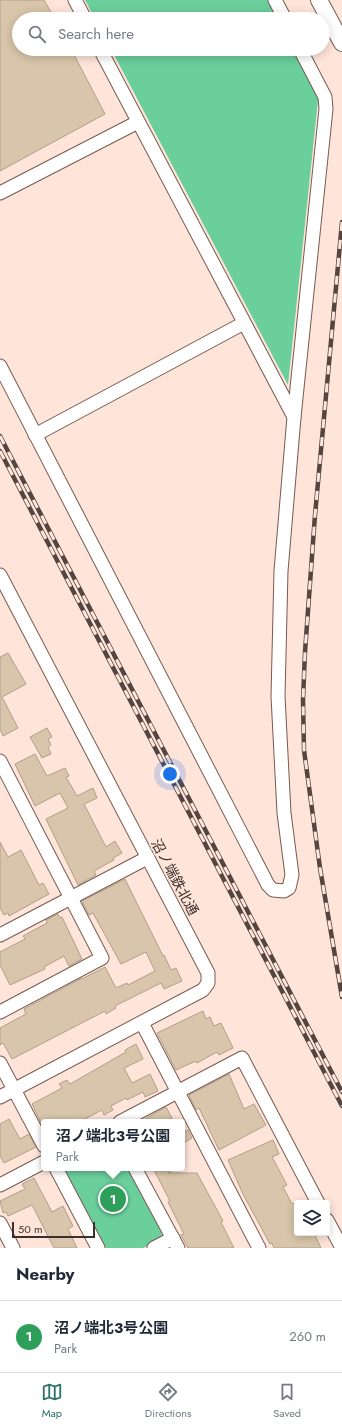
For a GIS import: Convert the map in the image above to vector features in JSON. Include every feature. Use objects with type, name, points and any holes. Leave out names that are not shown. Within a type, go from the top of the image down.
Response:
[{"type":"main road","points":[[319,0],[325,12]]},
{"type":"main road","points":[[330,21],[338,36]]},
{"type":"street","points":[[75,0],[81,12]]},
{"type":"street","points":[[275,0],[281,12]]},
{"type":"street","points":[[104,56],[294,418]]},
{"type":"street","points":[[0,366],[268,885],[273,890],[278,892],[284,891],[289,888],[292,876],[284,813],[278,696],[281,571],[294,418],[326,109],[325,97],[304,56]]},
{"type":"street","points":[[0,193],[138,122]]},
{"type":"street","points":[[35,435],[244,323]]},
{"type":"street","name":"沼ノ端鉄北通","points":[[0,575],[208,973],[208,983],[203,990],[0,1097]]},
{"type":"street","points":[[0,761],[102,958],[0,1012]]},
{"type":"street","points":[[1,932],[71,898],[147,858]]},
{"type":"street","points":[[142,1023],[259,1248]]},
{"type":"street","points":[[126,1119],[242,1058],[316,1200]]},
{"type":"street","points":[[0,1063],[41,1140]]},
{"type":"street","points":[[0,1185],[41,1164]]},
{"type":"street","points":[[58,1171],[98,1248]]},
{"type":"street","points":[[138,1171],[175,1243],[154,1248]]},
{"type":"street","points":[[0,1223],[13,1248]]},
{"type":"street","points":[[330,1226],[342,1248]]},
{"type":"green space","points":[[85,0],[271,0],[277,12],[91,12]]},
{"type":"green space","points":[[115,56],[301,56],[319,91],[288,385]]},
{"type":"green space","points":[[65,1171],[130,1171],[162,1231],[161,1239],[143,1248],[106,1248]]},
{"type":"building","points":[[0,0],[44,0],[51,12],[12,12],[12,56],[75,56],[105,114],[0,171]]},
{"type":"building","points":[[8,653],[26,684],[2,697],[18,728],[3,736],[0,729],[0,657]]},
{"type":"building","points":[[47,728],[52,737],[48,739],[51,745],[48,747],[51,754],[42,758],[30,737]]},
{"type":"building","points":[[35,754],[47,776],[65,768],[69,776],[66,777],[77,796],[93,788],[97,798],[84,804],[106,847],[115,841],[122,853],[113,858],[114,860],[94,871],[96,875],[78,885],[46,819],[68,808],[60,793],[35,806],[15,764]]},
{"type":"building","points":[[0,842],[8,857],[21,850],[39,885],[43,883],[49,894],[9,916],[8,913],[4,915],[0,908]]},
{"type":"building","points":[[125,879],[163,956],[164,955],[171,970],[176,968],[182,981],[164,989],[161,983],[115,1006],[116,1008],[106,1014],[105,1011],[12,1059],[3,1043],[0,1045],[0,1028],[26,1014],[24,1009],[105,967],[116,988],[127,983],[128,985],[155,971],[146,952],[121,964],[93,913],[89,915],[82,901]]},
{"type":"building","points":[[58,914],[60,918],[62,917],[82,959],[69,966],[64,956],[44,967],[45,969],[10,985],[0,965],[0,952],[25,939],[23,936],[47,923],[46,920]]},
{"type":"building","points":[[203,1011],[206,1019],[210,1017],[214,1026],[221,1023],[233,1048],[219,1055],[217,1052],[197,1063],[196,1061],[176,1070],[157,1033]]},
{"type":"building","points":[[136,1044],[143,1059],[124,1068],[132,1083],[150,1074],[158,1091],[145,1097],[143,1092],[127,1100],[126,1098],[111,1106],[113,1110],[104,1115],[102,1110],[85,1119],[41,1119],[41,1123],[32,1104],[62,1088],[59,1084],[67,1080],[70,1084],[126,1052],[125,1050]]},
{"type":"building","points":[[229,1074],[244,1109],[254,1104],[266,1125],[219,1150],[199,1108],[196,1110],[189,1095]]},
{"type":"building","points":[[166,1107],[172,1118],[170,1119],[145,1119]]},
{"type":"building","points":[[9,1119],[20,1139],[29,1134],[36,1147],[4,1163],[0,1156],[0,1124]]},
{"type":"building","points":[[188,1130],[192,1138],[185,1142],[185,1132]]},
{"type":"building","points":[[273,1140],[279,1154],[272,1157],[287,1185],[283,1187],[292,1204],[294,1203],[294,1236],[315,1236],[321,1248],[274,1248],[272,1243],[270,1244],[243,1194],[228,1160]]},
{"type":"building","points":[[155,1171],[172,1171],[168,1173],[197,1173],[223,1221],[221,1222],[234,1248],[188,1248],[181,1235],[184,1234],[168,1202],[170,1201]]},
{"type":"building","points":[[34,1178],[52,1212],[63,1206],[73,1226],[68,1229],[77,1248],[54,1248],[32,1205],[8,1216],[6,1212],[3,1213],[0,1201],[25,1189],[22,1184]]},
{"type":"railway","points":[[342,222],[315,515],[303,700],[304,750],[320,868],[342,997]]},
{"type":"railway","points":[[0,436],[342,1092]]},
{"type":"railway","points":[[0,451],[342,1106]]},
{"type":"place","name":"沼ノ端北3号公園","points":[[113,1199]]}]
